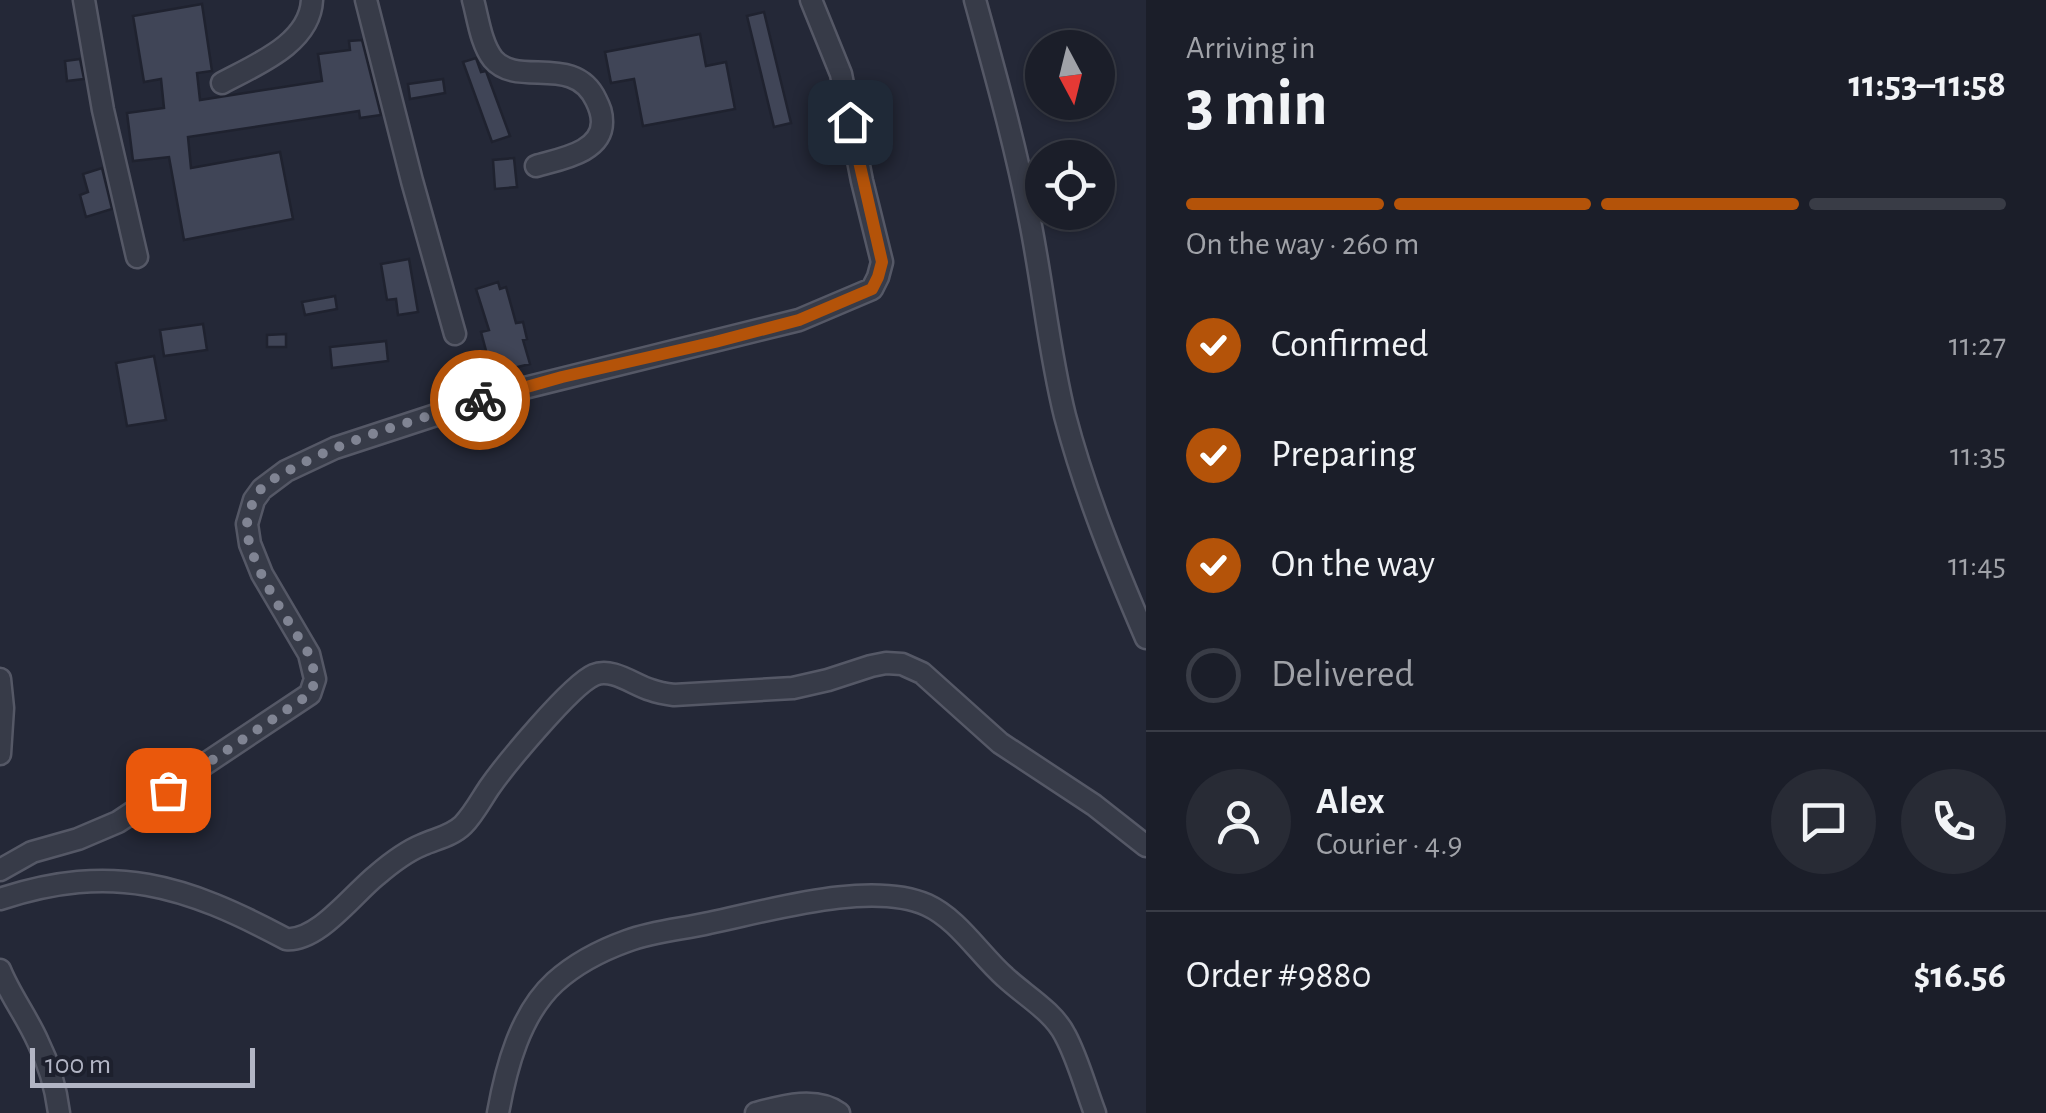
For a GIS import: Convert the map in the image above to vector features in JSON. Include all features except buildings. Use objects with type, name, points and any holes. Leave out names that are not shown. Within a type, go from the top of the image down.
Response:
[{"type":"street","points":[[84,0],[103,110],[137,257]]},
{"type":"street","points":[[222,83],[274,54],[300,33],[312,0]]},
{"type":"street","points":[[366,0],[456,334]]},
{"type":"street","points":[[473,0],[494,60],[520,71],[574,77],[591,90],[602,112],[602,129],[594,143],[536,166]]},
{"type":"street","points":[[4,859],[78,839],[118,822],[310,694],[315,678],[309,654],[262,574],[247,524],[254,500],[262,489],[286,471],[335,448],[500,394],[799,320],[872,289],[882,262],[841,74],[811,0]]},
{"type":"street","points":[[974,0],[1026,200],[1051,356],[1066,417],[1083,478],[1146,638]]},
{"type":"street","points":[[0,899],[62,882],[143,883],[212,903],[298,940],[326,922],[402,856],[463,825],[492,783],[560,706],[594,675],[606,673],[674,695],[793,688],[886,663],[902,664],[922,674],[1000,743],[1094,805],[1146,846]]},
{"type":"street","points":[[0,680],[0,754]]},
{"type":"street","points":[[498,1113],[509,1064],[534,1007],[555,982],[592,956],[630,939],[793,906],[882,896],[906,898],[929,906],[956,926],[992,965],[1053,1018],[1064,1032],[1095,1113]]},
{"type":"street","points":[[0,970],[39,1044],[59,1113]]},
{"type":"street","points":[[756,1113],[787,1104],[824,1105],[840,1113]]},
{"type":"way so far","points":[[168,790],[310,694],[314,687],[314,666],[309,654],[262,574],[250,544],[247,524],[254,500],[262,489],[286,471],[335,448],[480,400]]},
{"type":"route","points":[[480,400],[799,320],[872,289],[882,262],[850,122]]}]
